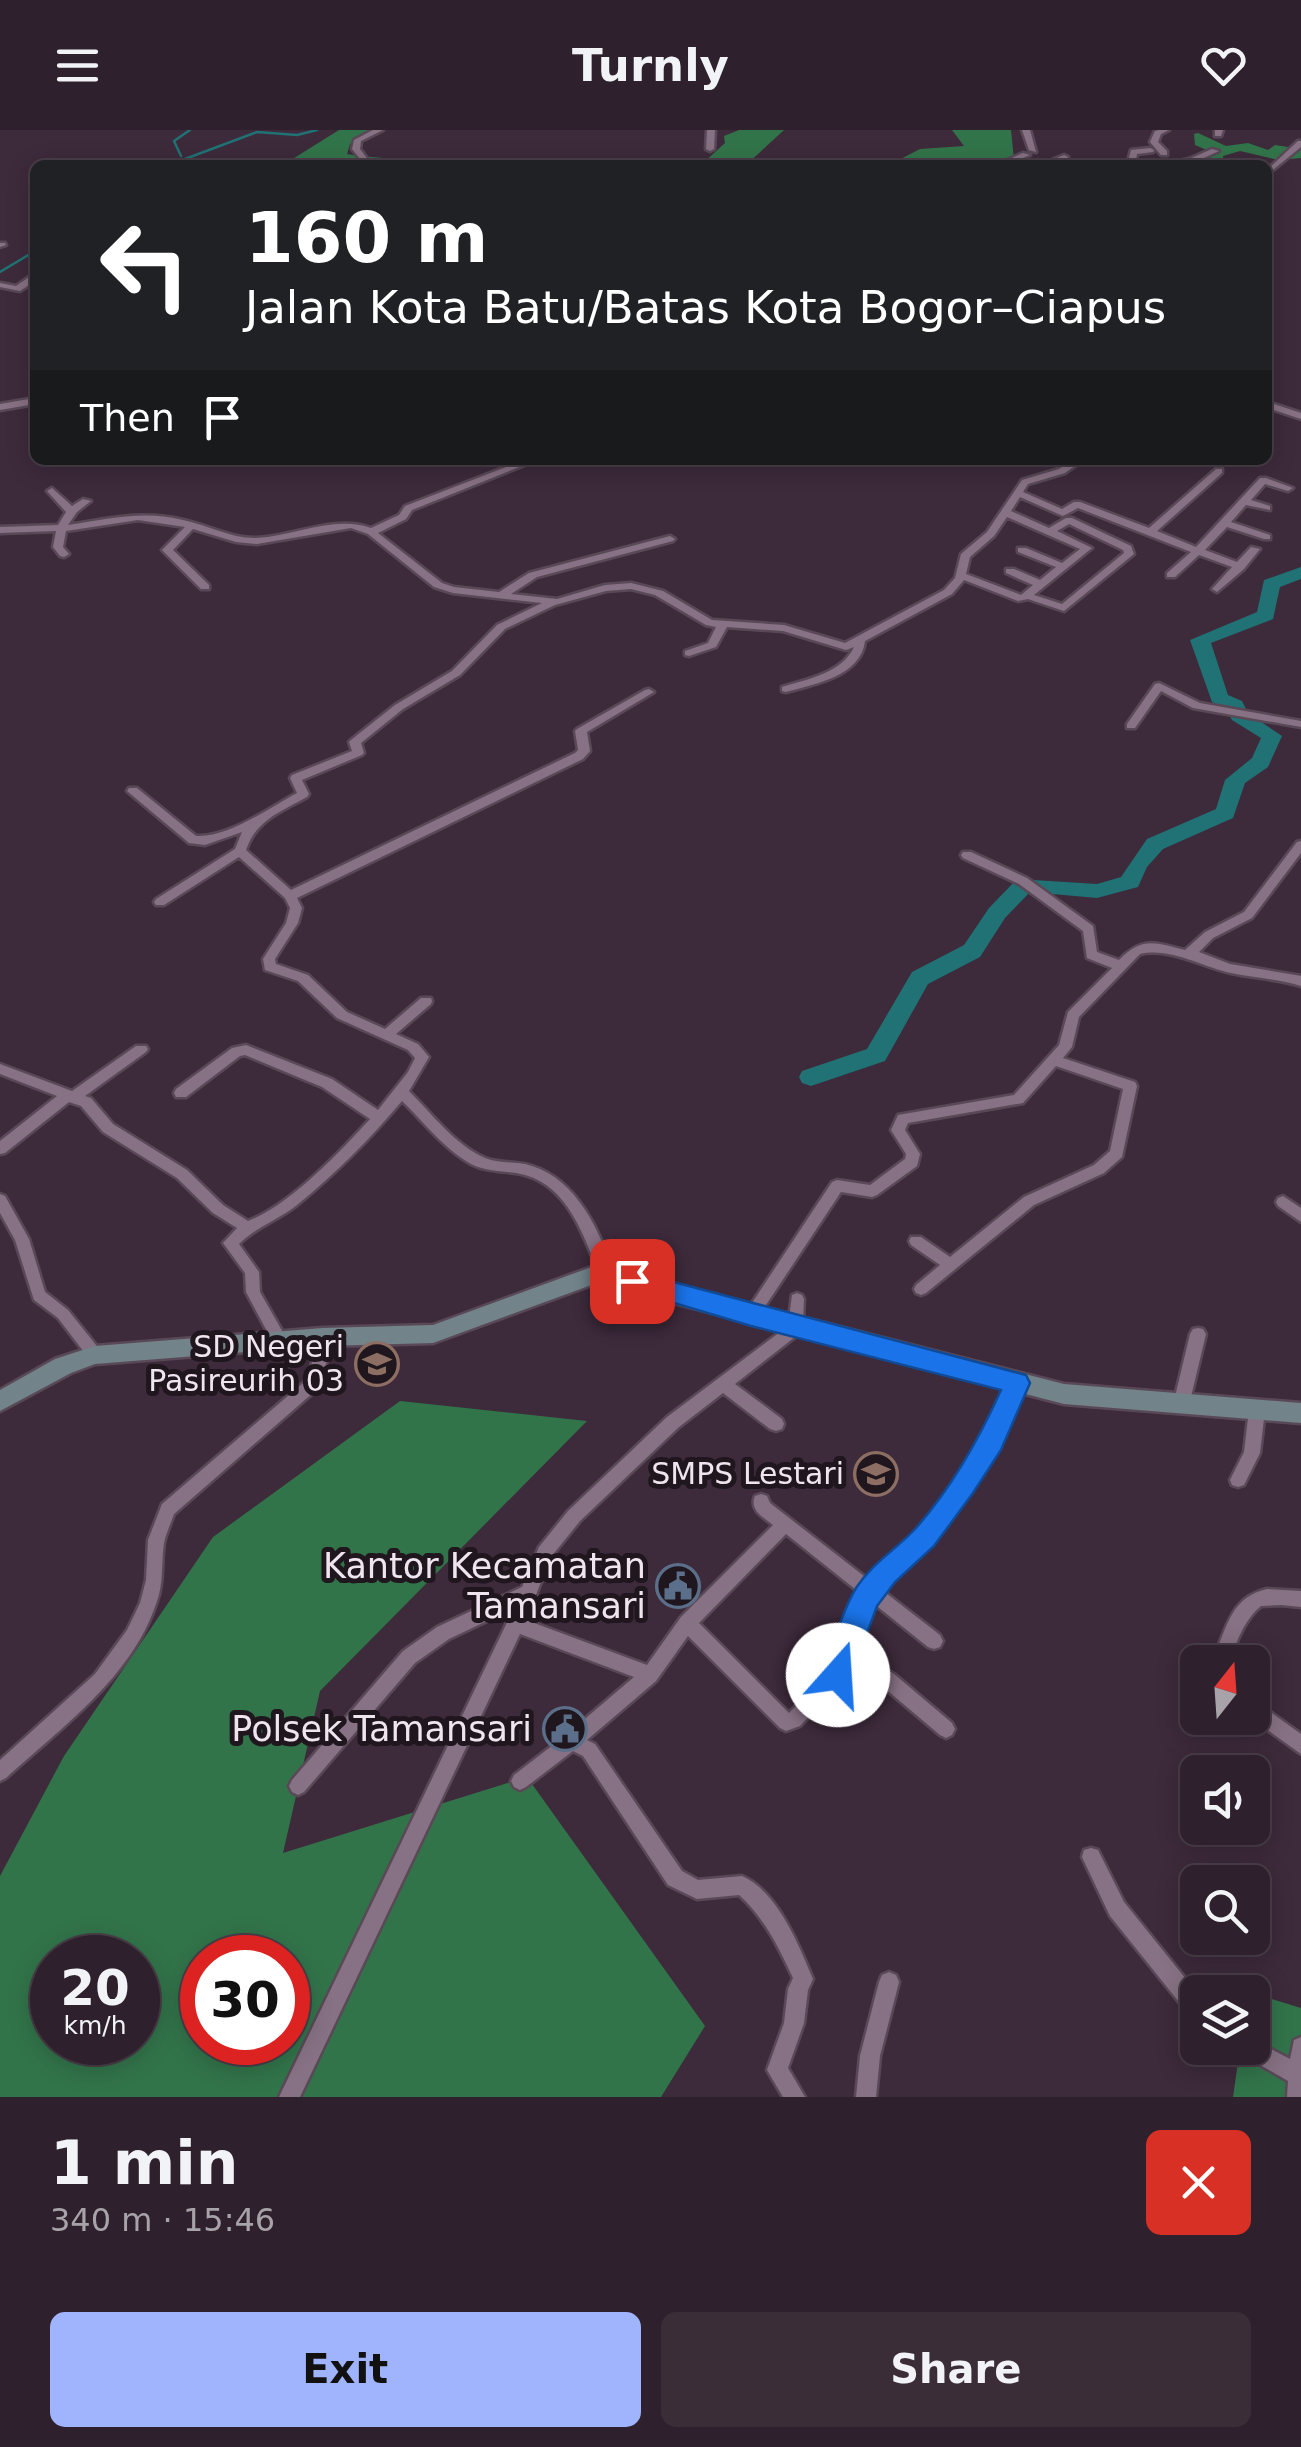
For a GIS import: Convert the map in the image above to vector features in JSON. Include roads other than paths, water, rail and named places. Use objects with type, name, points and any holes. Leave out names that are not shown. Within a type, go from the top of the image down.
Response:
[{"type":"main road","points":[[0,1401],[63,1366],[95,1355],[323,1337],[433,1334],[472,1323],[584,1276],[606,1275],[751,1316],[1064,1394],[1301,1413]]},
{"type":"street","points":[[361,160],[356,143],[379,130]]},
{"type":"street","points":[[710,149],[711,130]]},
{"type":"street","points":[[1009,160],[1030,152],[1026,130]]},
{"type":"street","points":[[1164,130],[1154,142],[1164,153]]},
{"type":"street","points":[[1272,169],[1301,144]]},
{"type":"street","points":[[1132,160],[1134,152],[1150,150]]},
{"type":"street","points":[[1198,160],[1215,151]]},
{"type":"street","points":[[1056,160],[1064,157]]},
{"type":"street","points":[[0,285],[17,289],[30,280]]},
{"type":"street","points":[[0,407],[30,402]]},
{"type":"street","points":[[1288,412],[1301,404]]},
{"type":"street","points":[[1272,406],[1301,416]]},
{"type":"street","points":[[372,532],[403,517],[408,508],[519,465]]},
{"type":"street","points":[[133,791],[193,840],[205,841],[248,826],[268,811],[304,794],[296,778],[358,754],[355,742],[368,728],[456,672],[500,627],[553,602],[604,588],[631,586],[659,593],[706,622],[790,629],[842,647],[861,642],[940,598],[961,575],[965,556],[985,542],[1031,478],[1071,465]]},
{"type":"street","points":[[1149,533],[1218,470]]},
{"type":"street","points":[[1171,575],[1263,480],[1288,488]]},
{"type":"street","points":[[52,491],[70,510]]},
{"type":"street","points":[[1018,492],[1062,512],[1077,504],[1240,567]]},
{"type":"street","points":[[64,554],[58,547],[61,528],[70,510],[86,501]]},
{"type":"street","points":[[1244,501],[1267,508]]},
{"type":"street","points":[[1004,512],[1087,548]]},
{"type":"street","points":[[0,530],[61,528],[126,517],[192,525],[256,541],[341,525],[372,532],[438,585],[553,602]]},
{"type":"street","points":[[1028,596],[1060,609],[1130,554],[1127,548],[1069,520],[1048,532]]},
{"type":"street","points":[[1225,523],[1267,536]]},
{"type":"street","points":[[192,525],[167,552],[205,587]]},
{"type":"street","points":[[961,575],[1020,599],[1104,537]]},
{"type":"street","points":[[502,595],[533,575],[670,539]]},
{"type":"street","points":[[1217,589],[1255,549]]},
{"type":"street","points":[[1022,550],[1064,567]]},
{"type":"street","points":[[1010,572],[1042,584]]},
{"type":"street","points":[[688,653],[712,645],[724,624]]},
{"type":"street","points":[[786,688],[840,669],[856,658],[861,642]]},
{"type":"street","points":[[1131,726],[1159,686],[1197,706],[1301,724]]},
{"type":"street","points":[[290,896],[580,756],[584,752],[580,732],[649,692]]},
{"type":"street","points":[[160,902],[240,851],[248,826]]},
{"type":"street","points":[[1193,956],[1190,953],[1197,942],[1248,914],[1261,902],[1301,845]]},
{"type":"street","points":[[240,851],[290,896],[296,908],[292,923],[269,959],[270,967],[304,978],[334,1010],[413,1046],[422,1057],[403,1094],[329,1170],[230,1243],[252,1272],[252,1292],[280,1343]]},
{"type":"street","points":[[967,855],[1027,883],[1088,929],[1091,955],[1121,966]]},
{"type":"street","points":[[751,1316],[834,1190],[843,1186],[872,1192],[912,1162],[914,1154],[898,1130],[903,1119],[1018,1100],[1067,1043],[1073,1015],[1136,951],[1146,947],[1193,956],[1233,970],[1276,974],[1301,982]]},
{"type":"street","points":[[387,1034],[426,1001]]},
{"type":"street","points":[[0,1149],[140,1049]]},
{"type":"street","points":[[181,1092],[237,1051],[246,1050],[315,1078],[378,1117]]},
{"type":"street","points":[[921,1289],[1029,1201],[1098,1169],[1119,1150],[1130,1086],[1053,1060]]},
{"type":"street","points":[[0,1070],[86,1102],[108,1128],[182,1174],[234,1223],[247,1227]]},
{"type":"street","points":[[403,1094],[476,1160],[493,1167],[530,1170],[545,1179],[576,1209],[594,1236],[606,1275]]},
{"type":"street","points":[[1283,1202],[1301,1216]]},
{"type":"street","points":[[1,1206],[22,1239],[39,1296],[63,1314],[95,1355]]},
{"type":"street","points":[[916,1242],[951,1264]]},
{"type":"street","points":[[289,2097],[516,1624],[545,1552],[574,1516],[673,1422],[797,1325],[797,1299]]},
{"type":"street","points":[[1182,1406],[1198,1334]]},
{"type":"street","points":[[0,1772],[101,1680],[115,1662],[148,1604],[156,1540],[168,1509],[317,1380],[323,1337]]},
{"type":"street","points":[[687,1623],[788,1723],[838,1675],[854,1624],[870,1592],[885,1572],[924,1538],[964,1485],[991,1442],[1017,1383]]},
{"type":"street","points":[[724,1384],[776,1424]]},
{"type":"street","points":[[1238,1480],[1252,1454],[1258,1410]]},
{"type":"street","points":[[761,1500],[762,1507],[934,1641]]},
{"type":"street","points":[[520,1781],[650,1675],[687,1623],[785,1524]]},
{"type":"street","points":[[298,1786],[409,1657],[443,1633],[528,1593]]},
{"type":"street","points":[[1228,1645],[1248,1602],[1267,1594],[1301,1599]]},
{"type":"street","points":[[516,1624],[650,1675]]},
{"type":"street","points":[[847,1654],[888,1680],[946,1729]]},
{"type":"street","points":[[1270,1720],[1301,1745]]},
{"type":"street","points":[[572,1742],[589,1750],[675,1878],[696,1890],[742,1885],[756,1896],[782,1933],[804,1979],[798,1988],[794,2024],[776,2070],[795,2097]]},
{"type":"street","points":[[1092,1856],[1117,1910],[1180,1988]]},
{"type":"street","points":[[866,2097],[870,2056],[889,1982]]},
{"type":"street","points":[[1297,2097],[1301,2047]]},
{"type":"street","points":[[1270,2059],[1298,2075]]},
{"type":"waterway","points":[[181,156],[174,141],[190,130]]},
{"type":"waterway","points":[[182,160],[257,132],[297,135],[317,130]]},
{"type":"waterway","points":[[0,272],[30,254]]},
{"type":"waterway","points":[[811,1077],[876,1055],[920,978],[972,951],[997,913],[1025,884],[1097,891],[1130,882],[1136,866],[1155,844],[1225,813],[1235,780],[1261,762],[1272,736],[1239,716],[1235,705],[1219,698],[1200,640],[1266,615],[1271,584],[1301,573]]},
{"type":"place","name":"SD Negeri Pasireurih 03","points":[[377,1364]]},
{"type":"place","name":"SMPS Lestari","points":[[876,1474]]},
{"type":"place","name":"Kantor Kecamatan Tamansari","points":[[678,1586]]},
{"type":"place","name":"Polsek Tamansari","points":[[565,1729]]}]
